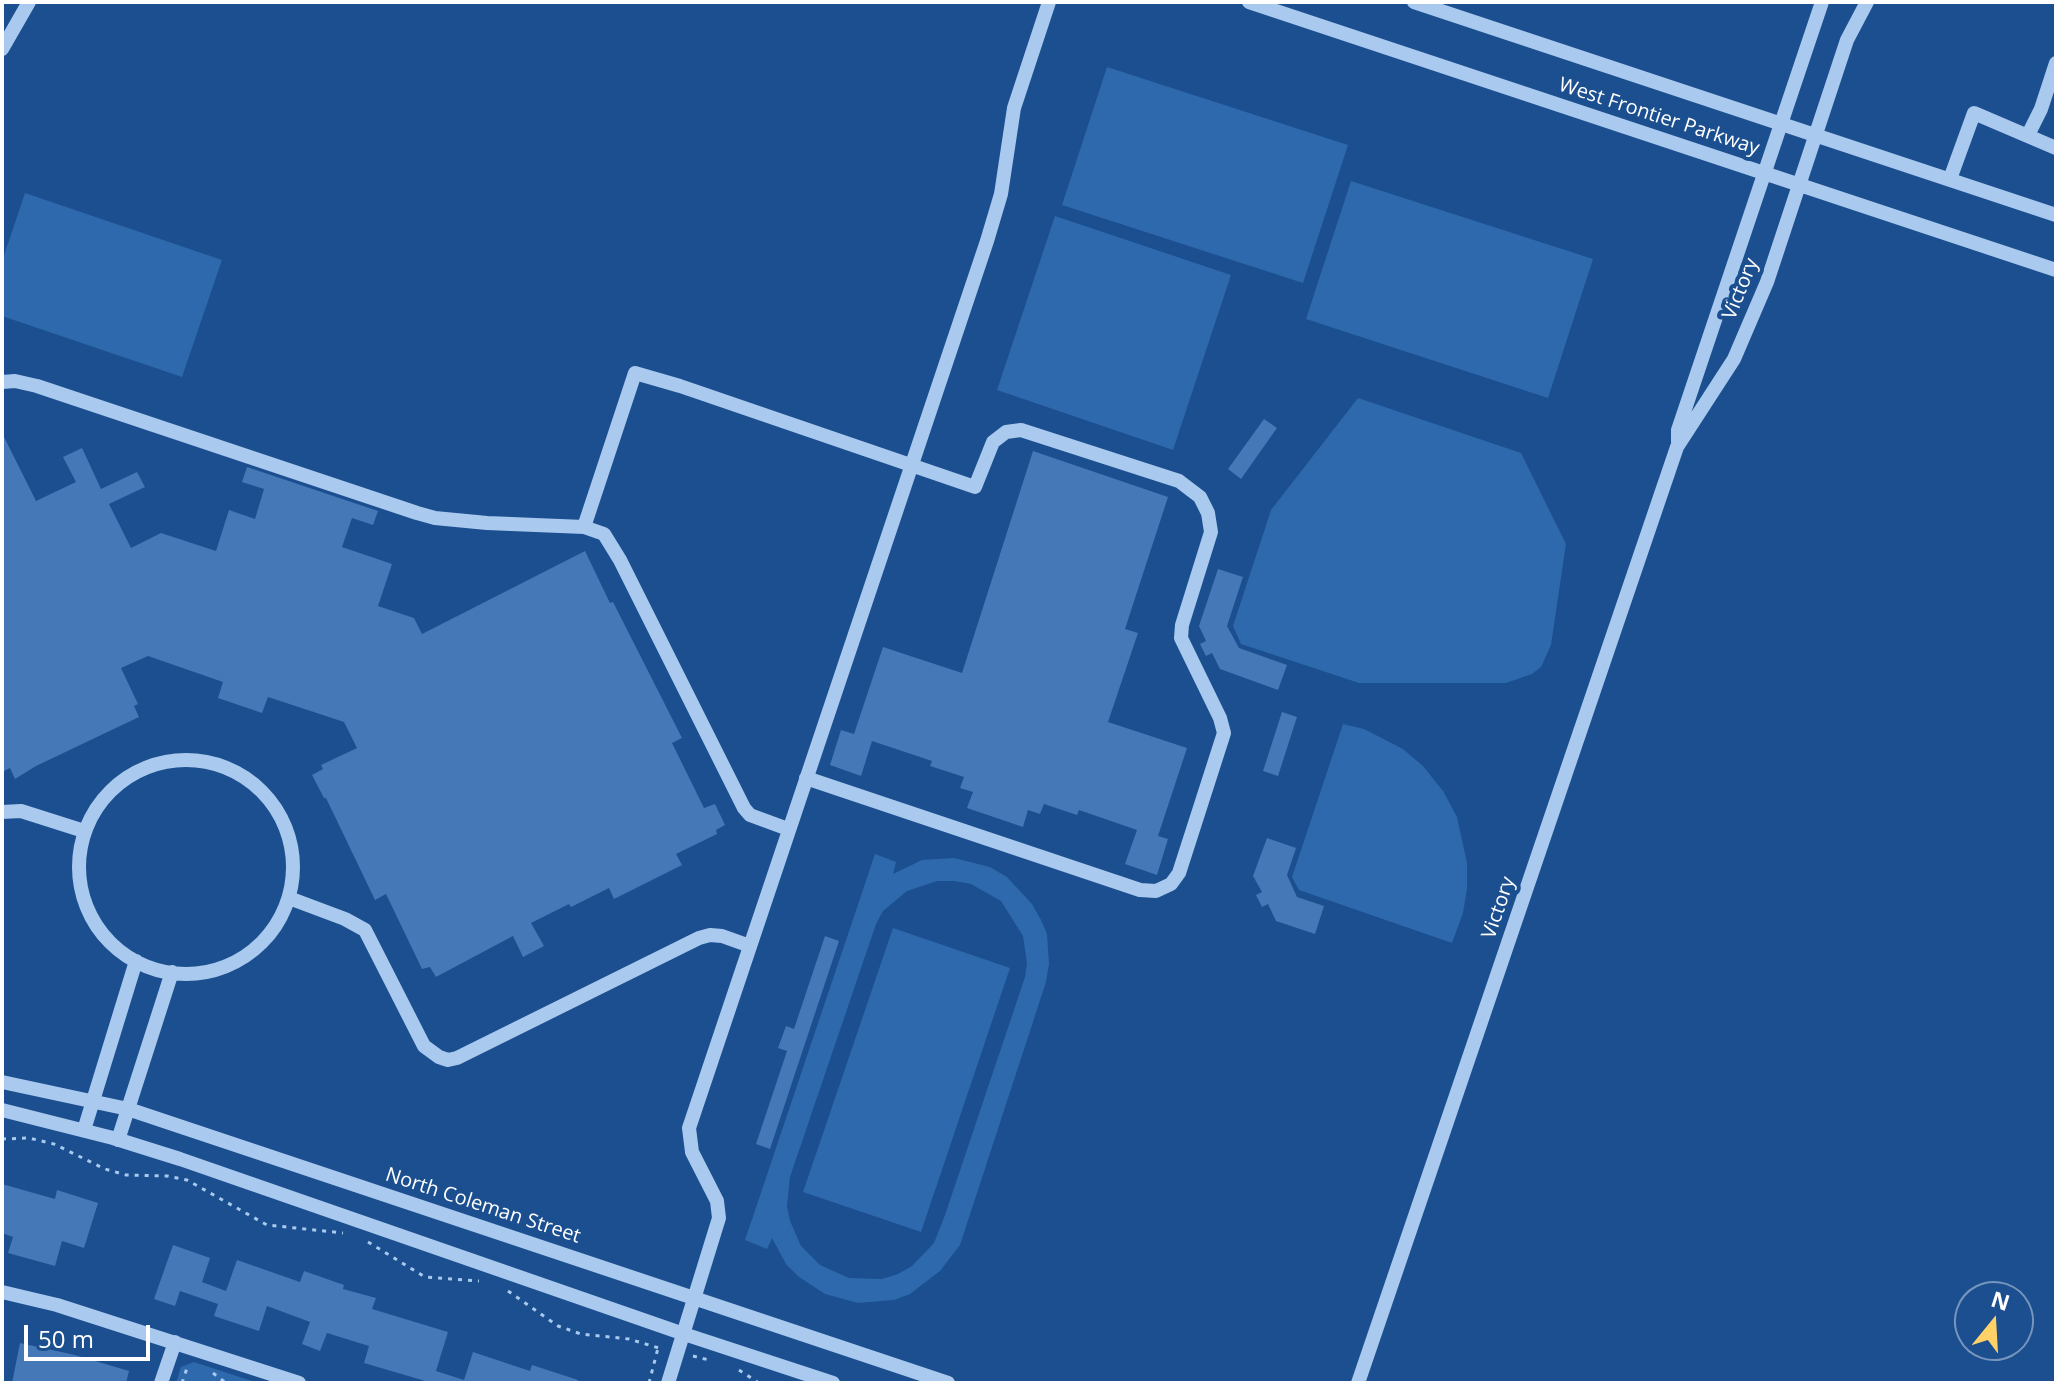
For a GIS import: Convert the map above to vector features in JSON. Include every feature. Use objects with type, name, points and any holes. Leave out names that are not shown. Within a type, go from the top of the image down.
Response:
[{"type":"street","points":[[2,49],[29,2]]},
{"type":"street","points":[[668,1383],[719,1218],[717,1201],[692,1152],[689,1128],[995,216],[1014,108],[1049,2]]},
{"type":"street","name":"West Frontier Parkway","points":[[1249,2],[2056,270]]},
{"type":"street","name":"West Frontier Parkway","points":[[1414,2],[2056,215]]},
{"type":"street","name":"Victory","points":[[1677,447],[1678,430],[1822,2]]},
{"type":"street","name":"Victory","points":[[1358,1383],[1677,447],[1734,359],[1767,282],[1847,40],[1867,2]]},
{"type":"street","points":[[2028,135],[2041,109],[2056,63]]},
{"type":"street","points":[[1950,179],[1974,113],[2056,148]]},
{"type":"street","points":[[584,527],[635,373],[975,487],[993,442],[1006,432],[1021,430],[1179,481],[1194,491],[1205,505],[1210,523],[1210,542],[1182,625],[1181,638],[1220,718],[1224,733],[1179,873],[1168,887],[1156,891],[1140,890],[806,778]]},
{"type":"street","points":[[2,382],[15,381],[37,386],[435,518],[596,530],[610,541],[744,808],[750,815],[788,829]]},
{"type":"street","points":[[188,760],[220,766],[249,780],[265,794],[279,814],[292,853],[293,876],[289,898],[272,930],[245,956],[210,971],[172,972],[136,961],[105,937],[85,904],[78,866],[84,831],[109,791],[142,769],[166,761],[188,760]]},
{"type":"street","points":[[2,812],[21,811],[84,831]]},
{"type":"street","points":[[289,898],[365,930],[424,1046],[448,1060],[699,938],[722,936],[750,946]]},
{"type":"street","points":[[84,1130],[136,961]]},
{"type":"street","points":[[118,1140],[172,972]]},
{"type":"street","name":"North Coleman Street","points":[[2,1082],[128,1109],[948,1383]]},
{"type":"street","points":[[2,1110],[84,1130],[180,1159],[833,1383]]},
{"type":"street","points":[[2,1292],[57,1305],[299,1383]]},
{"type":"street","points":[[161,1383],[175,1342]]},
{"type":"path","points":[[2,1139],[29,1138],[54,1144],[105,1169],[126,1175],[187,1180],[267,1225],[350,1234]]},
{"type":"path","points":[[360,1239],[425,1277],[482,1281]]},
{"type":"path","points":[[507,1290],[558,1326],[581,1334],[629,1339],[719,1363]]},
{"type":"path","points":[[649,1383],[658,1348]]},
{"type":"path","points":[[182,1383],[188,1364]]},
{"type":"path","points":[[730,1367],[759,1383]]},
{"type":"path","points":[[201,1369],[215,1374],[226,1383]]},
{"type":"shaded area","points":[[1107,67],[1348,145],[1303,283],[1062,205]]},
{"type":"shaded area","points":[[1351,181],[1593,259],[1548,398],[1306,319]]},
{"type":"shaded area","points":[[25,193],[222,260],[182,377],[2,316],[2,261]]},
{"type":"shaded area","points":[[1055,216],[1231,275],[1173,450],[997,390]]},
{"type":"shaded area","points":[[1358,398],[1521,453],[1566,544],[1551,645],[1541,667],[1532,674],[1506,683],[1359,683],[1241,644],[1233,626],[1271,510]]},
{"type":"shaded area","points":[[1343,724],[1364,729],[1403,749],[1423,766],[1443,791],[1457,817],[1467,863],[1467,889],[1463,913],[1452,943],[1299,890],[1292,877]]},
{"type":"shaded area","points":[[875,854],[896,862],[893,874],[922,860],[954,858],[990,867],[1007,877],[1032,904],[1041,920],[1047,934],[1049,964],[1046,982],[960,1245],[940,1271],[910,1294],[894,1300],[858,1303],[825,1294],[799,1277],[786,1264],[772,1238],[767,1249],[745,1240]],"holes":[[[937,881],[971,884],[1001,901],[1023,936],[1027,963],[1025,977],[934,1243],[912,1266],[898,1274],[882,1279],[849,1278],[820,1265],[801,1246],[787,1206],[790,1177],[883,911],[907,891]]]},
{"type":"shaded area","points":[[893,928],[1010,968],[921,1232],[803,1192]]},
{"type":"shaded area","points":[[194,1362],[258,1383],[176,1383],[181,1367]]},
{"type":"building","points":[[1264,419],[1277,428],[1241,479],[1228,469]]},
{"type":"building","points":[[2,433],[36,501],[76,482],[63,457],[82,448],[101,489],[137,472],[145,487],[109,504],[131,548],[161,533],[216,551],[229,510],[255,519],[264,489],[242,482],[247,467],[378,511],[373,525],[352,518],[342,547],[392,564],[378,606],[414,618],[422,634],[585,551],[682,738],[672,743],[704,808],[715,804],[725,825],[716,830],[717,834],[676,854],[682,865],[614,899],[609,888],[531,923],[544,946],[523,957],[513,936],[436,977],[430,967],[422,969],[386,894],[375,900],[312,775],[323,769],[321,765],[357,748],[344,722],[268,697],[262,713],[218,698],[223,682],[148,656],[121,668],[138,704],[134,706],[139,717],[15,779],[10,768],[2,772]]},
{"type":"building","points":[[1033,451],[1168,497],[1125,629],[1138,633],[1108,722],[1187,748],[1158,836],[1168,839],[1157,875],[1125,864],[1137,830],[1079,810],[1077,815],[1044,804],[1040,814],[1028,810],[1023,827],[967,808],[973,792],[960,788],[964,777],[930,766],[932,761],[872,741],[861,776],[830,765],[841,730],[854,734],[883,647],[962,673]]},
{"type":"building","points":[[1218,569],[1243,577],[1227,626],[1239,648],[1287,665],[1278,690],[1220,669],[1212,653],[1206,656],[1200,644],[1206,641],[1199,626]]},
{"type":"building","points":[[1282,712],[1297,717],[1278,776],[1263,771]]},
{"type":"building","points":[[1267,838],[1296,848],[1287,875],[1297,897],[1324,906],[1315,934],[1276,921],[1268,904],[1262,907],[1256,895],[1262,892],[1253,876]]},
{"type":"building","points":[[825,936],[839,941],[770,1149],[756,1144],[787,1051],[778,1048],[786,1026],[794,1029]]},
{"type":"building","points":[[2,1184],[55,1199],[57,1190],[98,1203],[84,1248],[62,1241],[55,1266],[8,1253],[13,1237],[2,1233]]},
{"type":"building","points":[[173,1245],[210,1258],[202,1282],[226,1291],[237,1260],[300,1282],[304,1271],[344,1285],[343,1289],[376,1298],[372,1309],[448,1332],[436,1371],[464,1380],[473,1352],[530,1371],[532,1365],[578,1380],[577,1383],[432,1383],[364,1363],[369,1346],[327,1333],[320,1351],[302,1344],[310,1322],[267,1306],[259,1331],[214,1316],[218,1304],[180,1291],[175,1306],[154,1299]]},
{"type":"building","points":[[20,1343],[129,1371],[126,1383],[12,1383]]}]
